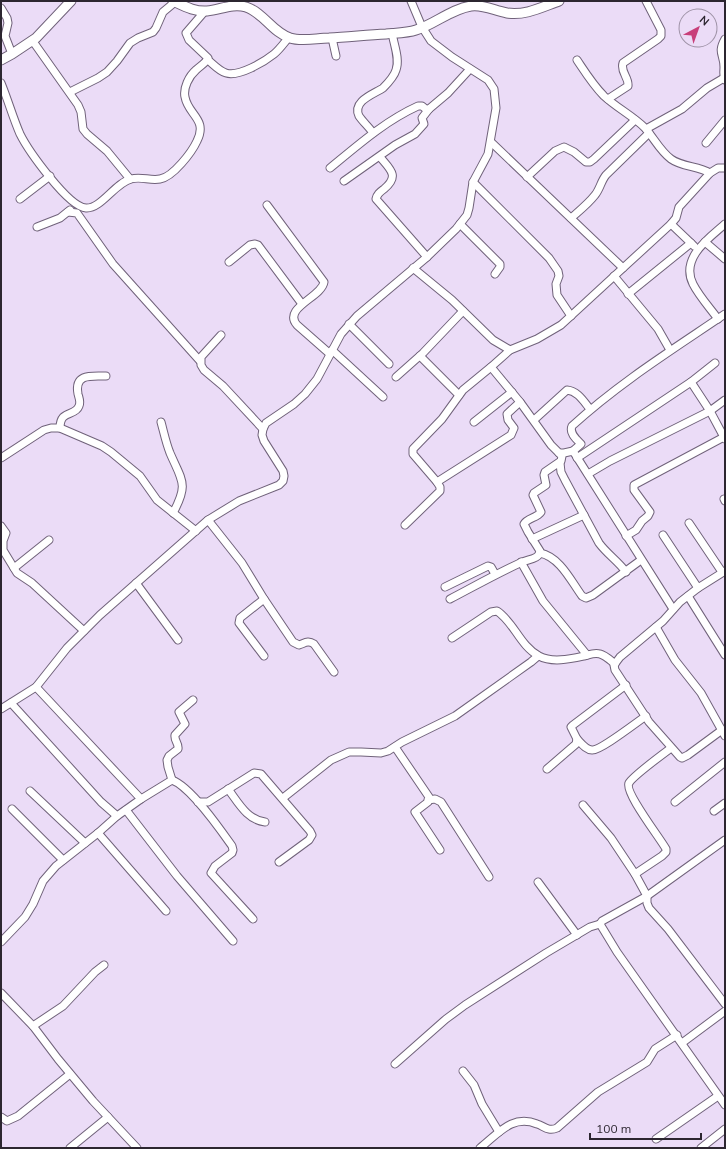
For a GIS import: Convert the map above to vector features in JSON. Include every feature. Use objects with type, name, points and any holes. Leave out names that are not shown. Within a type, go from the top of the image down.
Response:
[{"type":"street","points":[[1,60],[32,40],[71,1]]},
{"type":"street","points":[[70,92],[107,72],[118,61],[130,43],[153,32],[164,12],[174,1],[189,4],[201,11],[247,4],[273,27],[289,37],[306,39],[406,32],[422,27],[464,7],[473,5],[483,4],[506,13],[517,14],[559,1]]},
{"type":"street","points":[[1,709],[36,686],[63,653],[84,631],[208,520],[239,501],[280,485],[283,481],[283,471],[264,442],[262,435],[266,423],[294,404],[305,394],[317,379],[341,334],[349,324],[362,311],[427,257],[467,215],[473,182],[486,159],[490,142],[496,108],[494,90],[488,80],[438,47],[427,36],[411,1]]},
{"type":"street","points":[[608,99],[628,86],[628,80],[622,69],[622,63],[661,36],[661,30],[646,1]]},
{"type":"street","points":[[1,8],[7,18],[8,23],[5,36],[12,54]]},
{"type":"street","points":[[205,11],[186,33],[189,40],[208,57],[208,60],[223,72],[238,73],[257,64],[273,55],[289,37]]},
{"type":"street","points":[[373,133],[360,116],[358,107],[366,97],[386,85],[396,71],[397,58],[392,33]]},
{"type":"street","points":[[332,38],[336,56]]},
{"type":"street","points":[[571,218],[594,197],[606,175],[647,131],[682,109],[707,88],[724,79],[721,47],[725,39]]},
{"type":"street","points":[[32,40],[78,105],[81,112],[82,123],[87,134],[107,151],[130,179]]},
{"type":"street","points":[[1,83],[16,124],[26,145],[50,176],[75,203],[86,208],[92,207],[120,183],[130,179],[138,177],[162,179],[170,175],[194,148],[201,131],[200,123],[186,102],[184,96],[191,74],[208,60]]},
{"type":"street","points":[[577,60],[594,85],[608,99],[647,131],[670,159],[680,164],[700,168],[710,173]]},
{"type":"street","points":[[344,182],[395,145],[420,130],[424,124],[422,118],[429,109],[448,93],[470,69]]},
{"type":"street","points":[[330,168],[373,133],[394,119],[418,106],[422,106],[427,110],[429,109]]},
{"type":"street","points":[[527,177],[555,151],[564,147],[574,152],[586,162],[594,160],[635,120]]},
{"type":"street","points":[[706,143],[725,120]]},
{"type":"street","points":[[490,142],[623,268]]},
{"type":"street","points":[[380,157],[393,175],[391,182],[378,194],[376,199],[427,257]]},
{"type":"street","points":[[405,525],[440,491],[440,487],[437,482],[412,452],[417,444],[448,412],[459,395],[510,350],[537,339],[562,325],[671,224],[676,218],[680,207],[710,173],[718,168],[725,168]]},
{"type":"street","points":[[20,199],[50,176]]},
{"type":"street","points":[[473,182],[550,258],[555,265],[559,276],[556,284],[557,295],[571,316]]},
{"type":"street","points":[[37,227],[60,218],[68,212],[75,203]]},
{"type":"street","points":[[267,205],[324,282],[321,288],[295,312],[293,321],[383,397]]},
{"type":"street","points":[[68,212],[77,213],[113,264],[200,361],[204,370],[223,386],[263,430]]},
{"type":"street","points":[[460,224],[500,264],[500,267],[495,274]]},
{"type":"street","points":[[671,224],[698,250]]},
{"type":"street","points":[[718,319],[693,284],[690,262],[705,242],[725,224]]},
{"type":"street","points":[[705,242],[725,259]]},
{"type":"street","points":[[628,294],[691,243]]},
{"type":"street","points":[[229,262],[250,245],[258,245],[302,304]]},
{"type":"street","points":[[413,268],[452,300],[493,340],[510,350]]},
{"type":"street","points":[[614,276],[658,329],[670,350]]},
{"type":"street","points":[[396,378],[420,356],[463,311]]},
{"type":"street","points":[[575,455],[581,444],[572,433],[571,429],[572,426],[590,409],[624,382],[725,314]]},
{"type":"street","points":[[349,324],[389,364]]},
{"type":"street","points":[[200,361],[201,357],[221,335]]},
{"type":"street","points":[[420,356],[459,395]]},
{"type":"street","points":[[559,453],[575,455],[691,382],[715,363]]},
{"type":"street","points":[[491,368],[512,392],[551,445],[559,453],[562,458],[560,463],[565,480],[584,515],[604,550],[620,564],[626,572]]},
{"type":"street","points":[[60,428],[60,423],[63,417],[76,410],[79,406],[80,400],[78,387],[82,379],[86,376],[106,376]]},
{"type":"street","points":[[626,536],[636,530],[650,512],[634,490],[634,485],[725,438],[691,382]]},
{"type":"street","points":[[534,420],[568,390],[572,390],[590,409]]},
{"type":"street","points":[[474,422],[512,392]]},
{"type":"street","points":[[588,474],[610,461],[710,411],[725,400]]},
{"type":"street","points":[[437,482],[511,435],[514,428],[508,420],[507,414],[520,402]]},
{"type":"street","points":[[161,422],[169,451],[183,480],[182,495],[173,514]]},
{"type":"street","points":[[1,458],[38,433],[51,428],[60,428],[102,446],[116,456],[140,476],[157,500],[196,531]]},
{"type":"street","points":[[575,455],[673,609]]},
{"type":"street","points":[[540,553],[525,527],[525,522],[538,516],[541,512],[534,498],[534,493],[546,485],[544,475],[545,472],[560,463]]},
{"type":"street","points":[[532,539],[584,515]]},
{"type":"street","points":[[208,520],[242,563],[293,642],[299,645],[307,642],[314,644],[334,672]]},
{"type":"street","points":[[656,627],[675,660],[701,693],[723,733],[682,758],[671,748],[646,716],[615,670],[615,664],[620,657],[663,621],[673,609],[688,596],[723,572],[689,523]]},
{"type":"street","points":[[1,526],[6,534],[2,547],[4,553],[17,573],[32,583],[84,631]]},
{"type":"street","points":[[663,535],[698,588]]},
{"type":"street","points":[[14,568],[49,540]]},
{"type":"street","points":[[540,553],[549,555],[557,563],[582,596],[586,598],[593,596],[641,560]]},
{"type":"street","points":[[450,599],[495,574],[521,562],[538,557],[540,553]]},
{"type":"street","points":[[521,562],[540,596],[587,655]]},
{"type":"street","points":[[445,587],[488,566],[491,567],[495,574]]},
{"type":"street","points":[[136,583],[178,640]]},
{"type":"street","points":[[688,596],[725,655]]},
{"type":"street","points":[[264,599],[240,618],[238,623],[264,656]]},
{"type":"street","points":[[452,638],[491,612],[497,611],[505,618],[528,647],[538,656],[553,660],[593,653],[601,654],[615,664]]},
{"type":"street","points":[[283,798],[331,760],[341,755],[349,752],[381,753],[455,716],[538,656]]},
{"type":"street","points":[[626,685],[573,725],[572,730],[577,739],[590,750],[595,750],[608,743],[646,716]]},
{"type":"street","points":[[36,686],[141,799]]},
{"type":"street","points":[[193,700],[179,712],[185,724],[175,735],[178,749],[168,758],[166,762],[172,780],[179,783],[198,802],[232,846],[233,850],[230,856],[215,866],[211,873],[252,919]]},
{"type":"street","points":[[11,703],[101,802],[117,816]]},
{"type":"street","points":[[547,769],[573,748],[577,739]]},
{"type":"street","points":[[395,747],[428,797],[428,800]]},
{"type":"street","points":[[635,874],[662,856],[666,852],[666,849],[634,801],[628,788],[628,784],[634,777],[671,748]]},
{"type":"street","points":[[674,802],[725,762]]},
{"type":"street","points":[[198,802],[208,802],[254,773],[258,772],[265,776],[312,835],[309,840],[279,862]]},
{"type":"street","points":[[1,942],[25,917],[33,904],[43,881],[56,866],[117,816],[172,780]]},
{"type":"street","points":[[228,789],[251,817],[265,822]]},
{"type":"street","points":[[30,791],[85,843]]},
{"type":"street","points":[[440,850],[415,812],[426,804],[428,800],[435,799],[441,802],[489,876]]},
{"type":"street","points":[[714,811],[725,803]]},
{"type":"street","points":[[583,805],[610,838],[635,874],[647,896],[649,908],[668,928],[725,1004]]},
{"type":"street","points":[[12,809],[63,860]]},
{"type":"street","points":[[126,810],[176,876],[233,941]]},
{"type":"street","points":[[98,833],[166,911]]},
{"type":"street","points":[[395,1064],[446,1019],[465,1005],[521,968],[647,896],[725,840]]},
{"type":"street","points":[[538,882],[577,935]]},
{"type":"street","points":[[600,924],[617,952],[682,1042],[698,1068],[725,1105]]},
{"type":"street","points":[[33,1026],[63,1006],[95,972],[104,965]]},
{"type":"street","points":[[2,994],[33,1026],[70,1074],[137,1148]]},
{"type":"street","points":[[682,1042],[725,1011]]},
{"type":"street","points":[[480,1148],[512,1123],[529,1121],[552,1130],[557,1128],[598,1092],[647,1062],[655,1050],[677,1036]]},
{"type":"street","points":[[463,1071],[474,1085],[482,1104],[500,1132]]},
{"type":"street","points":[[1,1118],[7,1121],[18,1116],[70,1074]]},
{"type":"street","points":[[656,1139],[718,1096]]},
{"type":"street","points":[[70,1148],[108,1117]]},
{"type":"street","points":[[701,1148],[725,1129]]}]
